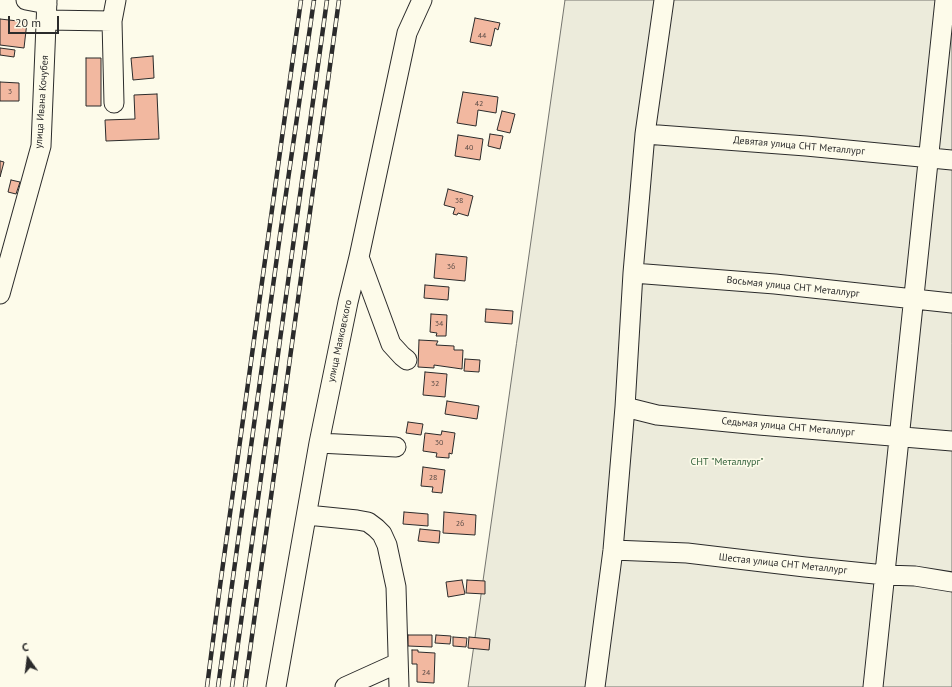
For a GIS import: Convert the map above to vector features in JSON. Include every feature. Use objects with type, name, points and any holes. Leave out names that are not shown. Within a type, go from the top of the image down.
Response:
[{"type":"street","points":[[26,0],[46,8],[112,21]]},
{"type":"street","points":[[114,103],[112,21],[116,0]]},
{"type":"street","name":"улица Маяковского","points":[[276,687],[320,443],[348,302],[408,33],[422,0]]},
{"type":"street","points":[[595,687],[613,550],[625,407],[633,273],[645,134],[664,0]]},
{"type":"street","points":[[873,687],[945,0]]},
{"type":"street","name":"улица Ивана Кочубея","points":[[0,294],[41,146],[46,8]]},
{"type":"street","name":"Девятая улица СНТ Металлург","points":[[645,134],[806,146],[952,160]]},
{"type":"street","points":[[359,257],[391,344],[407,360]]},
{"type":"street","name":"Восьмая улица СНТ Металлург","points":[[633,273],[775,284],[952,303]]},
{"type":"street","name":"Седьмая улица СНТ Металлург","points":[[625,407],[657,415],[952,441]]},
{"type":"street","points":[[320,443],[396,447]]},
{"type":"street","points":[[307,515],[368,522],[382,534],[387,545],[396,587],[399,687]]},
{"type":"street","name":"Шестая улица СНТ Металлург","points":[[613,550],[687,553],[744,561],[885,575],[915,576],[952,582]]},
{"type":"street","points":[[345,687],[398,663]]},
{"type":"green space","name":"СНТ \"Металлург\"","points":[[565,0],[952,0],[952,687],[468,687]]},
{"type":"building","points":[[475,18],[500,23],[498,30],[495,28],[491,46],[470,42]]},
{"type":"building","points":[[0,19],[27,22],[24,48],[0,45]]},
{"type":"building","points":[[0,48],[15,50],[14,57],[0,55]]},
{"type":"building","points":[[153,56],[154,78],[133,80],[131,58]]},
{"type":"building","points":[[86,58],[101,58],[101,106],[86,106]]},
{"type":"building","points":[[0,82],[19,83],[19,101],[0,101]]},
{"type":"building","points":[[463,92],[498,97],[496,113],[478,110],[476,126],[457,123]]},
{"type":"building","points":[[157,94],[159,139],[106,141],[105,120],[135,119],[134,95]]},
{"type":"building","points":[[502,111],[515,114],[510,133],[497,130]]},
{"type":"building","points":[[490,134],[503,136],[500,149],[488,146]]},
{"type":"building","points":[[458,135],[483,139],[480,160],[455,156]]},
{"type":"building","points":[[0,161],[4,162],[0,177]]},
{"type":"building","points":[[11,180],[20,182],[16,194],[8,192]]},
{"type":"building","points":[[448,189],[473,196],[468,216],[458,213],[457,215],[453,214],[455,208],[444,205]]},
{"type":"building","points":[[436,254],[467,257],[465,281],[434,278]]},
{"type":"building","points":[[425,285],[449,287],[448,300],[424,298]]},
{"type":"building","points":[[486,309],[513,311],[512,324],[485,322]]},
{"type":"building","points":[[431,314],[447,315],[446,336],[436,336],[437,333],[430,332]]},
{"type":"building","points":[[419,340],[438,341],[436,345],[454,346],[454,350],[463,350],[462,369],[434,365],[434,368],[418,367]]},
{"type":"building","points":[[465,359],[480,360],[479,372],[464,371]]},
{"type":"building","points":[[425,372],[447,374],[445,397],[423,395]]},
{"type":"building","points":[[447,401],[479,406],[477,419],[445,414]]},
{"type":"building","points":[[408,422],[423,424],[421,435],[406,433]]},
{"type":"building","points":[[442,431],[455,433],[452,454],[449,453],[449,458],[436,457],[437,453],[423,451],[425,433],[441,435]]},
{"type":"building","points":[[423,467],[445,470],[442,493],[432,492],[433,487],[421,486]]},
{"type":"building","points":[[404,512],[428,514],[428,526],[403,524]]},
{"type":"building","points":[[444,512],[476,515],[475,535],[443,533]]},
{"type":"building","points":[[420,529],[440,531],[439,543],[418,541]]},
{"type":"building","points":[[462,580],[465,594],[448,597],[446,582]]},
{"type":"building","points":[[467,580],[485,581],[485,594],[466,593]]},
{"type":"building","points":[[408,635],[432,635],[432,647],[408,646]]},
{"type":"building","points":[[436,635],[451,636],[450,644],[435,643]]},
{"type":"building","points":[[453,637],[467,638],[466,647],[453,646]]},
{"type":"building","points":[[469,637],[490,639],[489,650],[468,648]]},
{"type":"building","points":[[412,650],[418,650],[418,652],[435,653],[434,683],[417,682],[417,664],[412,664]]},
{"type":"railway","points":[[207,687],[301,0]]},
{"type":"railway","points":[[218,687],[314,0]]},
{"type":"railway","points":[[232,687],[327,0]]},
{"type":"railway","points":[[245,687],[339,0]]}]
